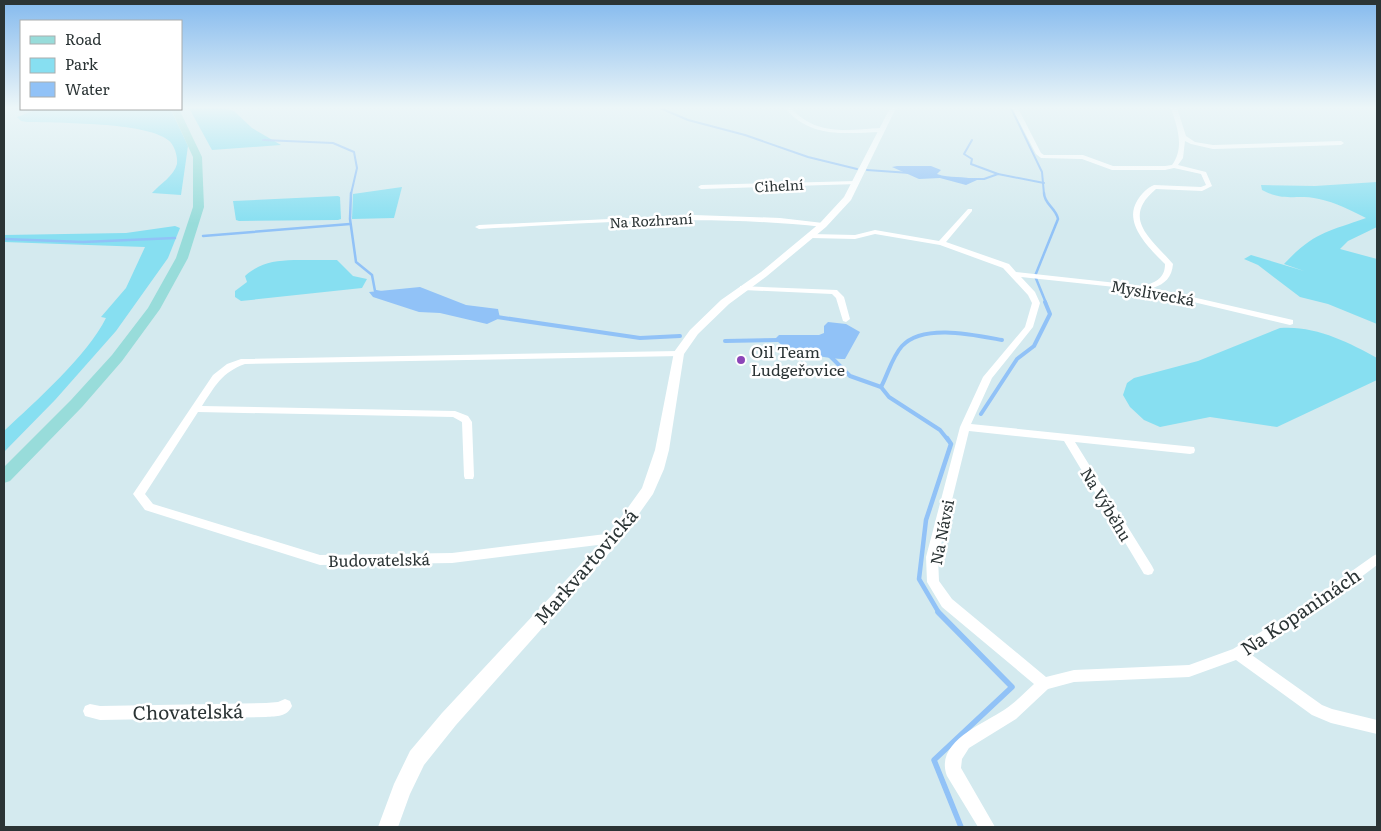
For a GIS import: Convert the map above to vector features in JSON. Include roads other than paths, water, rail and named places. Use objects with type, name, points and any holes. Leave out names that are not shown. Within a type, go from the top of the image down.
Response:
[{"type":"main road","points":[[4,477],[122,351],[158,302],[182,259],[199,202],[200,171],[194,147]]},
{"type":"street","name":"Markvartovická","points":[[388,827],[401,791],[417,758],[449,719],[614,538],[648,490],[657,469],[678,354],[708,318],[823,225],[848,198],[873,147]]},
{"type":"street","points":[[1035,147],[1039,154],[1050,158],[1083,157],[1112,168],[1165,168],[1174,166],[1204,173],[1209,186],[1202,189],[1154,187],[1144,196],[1136,211],[1138,229],[1169,264],[1170,272],[1161,282],[1143,288]]},
{"type":"street","points":[[1174,166],[1180,158],[1182,147]]},
{"type":"street","name":"Cihelní","points":[[701,188],[856,183]]},
{"type":"street","points":[[942,243],[970,210]]},
{"type":"street","name":"Na Rozhraní","points":[[480,227],[722,216],[786,220],[823,225]]},
{"type":"street","name":"Na Návsi","points":[[810,236],[855,237],[875,232],[942,243],[992,259],[1006,266],[1032,294],[1036,303],[1029,327],[988,377],[965,427],[932,557],[933,582],[947,603],[1044,684]]},
{"type":"street","name":"Myslivecká","points":[[1014,274],[1143,288],[1290,322]]},
{"type":"street","points":[[743,288],[834,292],[840,297],[846,319]]},
{"type":"street","name":"Budovatelská","points":[[614,538],[452,558],[320,560],[149,507],[139,494],[216,376],[230,366],[244,361],[520,355],[678,354]]},
{"type":"street","points":[[195,409],[454,414],[464,418],[468,427],[469,476]]},
{"type":"street","name":"Na Výběhu","points":[[965,427],[1190,450]]},
{"type":"street","name":"Na Výběhu","points":[[1067,437],[1148,570]]},
{"type":"street","name":"Na Kopaninách","points":[[1044,684],[1074,676],[1189,671],[1238,653],[1306,611],[1377,559]]},
{"type":"street","points":[[1238,653],[1317,710],[1331,716],[1377,727]]},
{"type":"street","points":[[987,827],[953,770],[954,756],[964,743],[1010,714],[1044,684]]},
{"type":"street","name":"Chovatelská","points":[[90,711],[100,713],[266,710],[281,709],[285,706]]},
{"type":"water","points":[[931,166],[941,170],[937,174],[977,180],[966,185],[940,178],[919,179],[892,167]]},
{"type":"water","points":[[420,287],[466,305],[498,309],[500,318],[487,324],[440,313],[419,312],[373,297],[369,292]]},
{"type":"water","points":[[828,322],[846,324],[860,332],[845,359],[829,358],[797,351],[780,344],[775,339],[779,335],[819,335],[824,333],[824,326]]},
{"type":"waterway","points":[[342,147],[354,152],[357,168],[351,194]]},
{"type":"waterway","points":[[779,147],[808,157],[857,169]]},
{"type":"waterway","points":[[968,147],[964,154],[972,159],[971,164],[998,174]]},
{"type":"waterway","points":[[1030,147],[1042,172],[1043,183]]},
{"type":"waterway","points":[[867,170],[910,173]]},
{"type":"waterway","points":[[969,179],[984,179],[998,174]]},
{"type":"waterway","points":[[998,174],[1043,183]]},
{"type":"waterway","points":[[1043,183],[1044,194]]},
{"type":"waterway","points":[[351,193],[350,219],[356,262],[372,275],[375,291],[380,292]]},
{"type":"waterway","points":[[1044,193],[1046,200],[1058,219],[1035,276],[1046,303]]},
{"type":"waterway","points":[[203,236],[350,224]]},
{"type":"waterway","points":[[4,239],[83,242],[175,238]]},
{"type":"waterway","points":[[981,414],[1017,359],[1034,346],[1050,314],[1045,302]]},
{"type":"waterway","points":[[497,317],[640,338],[680,336]]},
{"type":"waterway","points":[[881,387],[899,350],[911,339],[923,335],[950,332],[1002,340]]},
{"type":"waterway","points":[[725,341],[779,340]]},
{"type":"waterway","points":[[830,356],[850,376],[881,387]]},
{"type":"waterway","points":[[881,387],[889,397],[940,430],[948,440]]},
{"type":"waterway","points":[[939,613],[919,579],[926,520],[951,444],[947,438]]},
{"type":"waterway","points":[[938,612],[1012,687],[934,760],[961,827]]},
{"type":"place","name":"Oil Team Ludgeřovice","points":[[741,360]]}]
